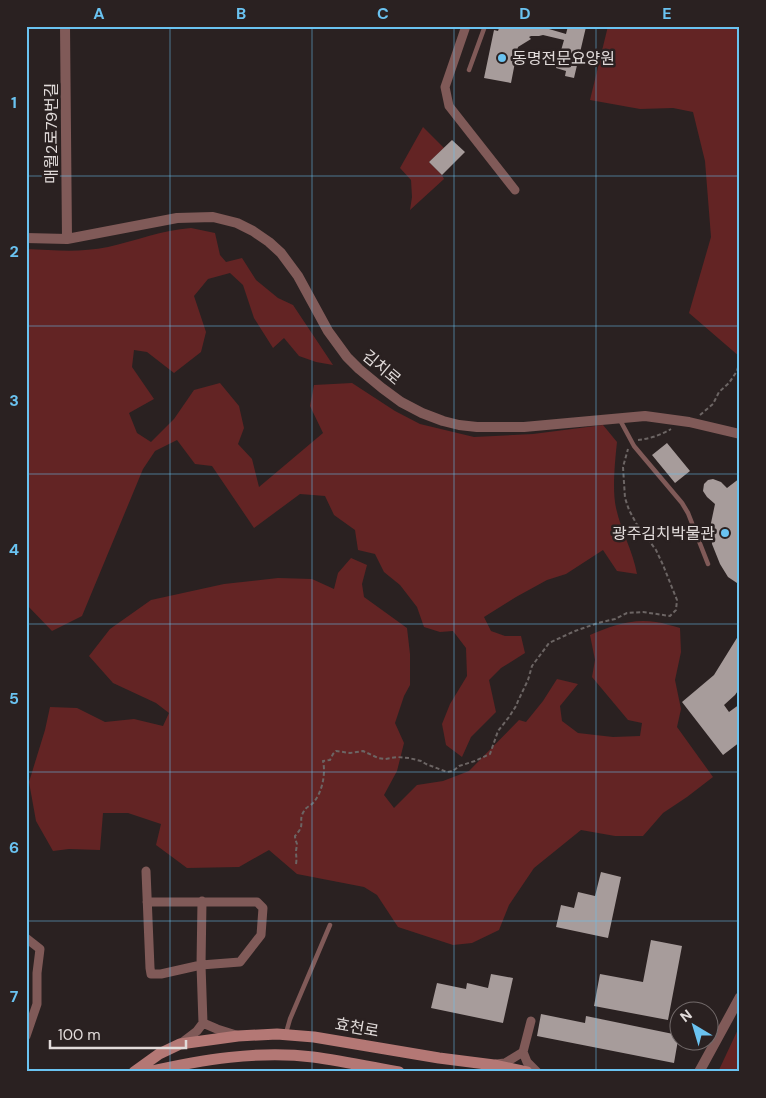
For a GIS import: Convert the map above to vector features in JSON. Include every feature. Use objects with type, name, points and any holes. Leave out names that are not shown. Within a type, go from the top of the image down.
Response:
[{"type":"main road","name":"효천로","points":[[134,1072],[158,1054],[180,1044],[238,1036],[277,1034],[314,1037],[439,1058],[494,1065],[527,1072]]},
{"type":"main road","points":[[147,1072],[240,1056],[274,1055],[312,1057],[399,1072]]},
{"type":"street","name":"매월2로79번길","points":[[66,26],[67,239]]},
{"type":"street","points":[[466,26],[445,87],[448,106],[515,190]]},
{"type":"street","name":"김치로","points":[[26,238],[67,239],[176,218],[213,217],[237,223],[253,231],[281,253],[298,276],[328,331],[347,357],[359,369],[402,402],[442,421],[477,427],[524,427],[645,416],[691,422],[740,434]]},
{"type":"street","points":[[146,871],[150,968],[152,974],[161,974],[201,965],[240,962],[261,935],[263,908],[257,902],[148,902]]},
{"type":"street","points":[[180,1044],[197,1031],[203,1022],[201,965],[202,901]]},
{"type":"street","points":[[26,938],[40,949],[37,973],[37,1004],[26,1036]]},
{"type":"street","points":[[699,1072],[740,997]]},
{"type":"street","points":[[530,1021],[523,1052],[527,1062],[537,1072]]},
{"type":"street","points":[[203,1022],[238,1036]]},
{"type":"street","points":[[494,1065],[505,1063],[523,1052]]},
{"type":"lane","points":[[469,70],[485,26]]},
{"type":"lane","points":[[619,419],[632,442],[682,502],[708,564]]},
{"type":"lane","points":[[286,1034],[290,1019],[330,925]]},
{"type":"path","points":[[691,422],[713,404],[719,392],[729,383],[737,371],[740,360]]},
{"type":"path","points":[[296,864],[295,850],[297,846],[294,836],[301,829],[304,811],[312,805],[319,795],[324,775],[324,761],[330,760],[336,751],[363,752],[385,759],[397,756],[409,758],[447,772],[453,771],[459,766],[490,754],[498,731],[516,706],[532,666],[549,643],[555,639],[615,619],[627,613],[643,612],[670,616],[676,610],[677,600],[656,550],[629,510],[625,498],[623,467],[632,442],[647,439],[668,431],[680,420]]},
{"type":"shaded area","points":[[608,26],[740,26],[740,357],[689,313],[711,237],[705,161],[693,112],[673,108],[640,109],[590,100]]},
{"type":"shaded area","points":[[423,127],[444,148],[429,162],[444,179],[410,210],[412,197],[411,180],[400,168]]},
{"type":"shaded area","points":[[191,228],[215,233],[220,255],[226,262],[242,258],[256,280],[278,298],[293,305],[333,365],[299,356],[284,338],[273,348],[254,318],[243,285],[230,273],[208,279],[194,296],[206,332],[201,352],[174,373],[147,352],[134,350],[132,367],[154,399],[129,413],[137,433],[151,442],[174,419],[194,390],[220,383],[239,406],[244,428],[238,444],[252,459],[259,487],[323,433],[310,406],[314,385],[352,383],[395,411],[420,424],[474,437],[533,434],[603,425],[617,442],[614,475],[615,501],[637,574],[617,571],[603,550],[566,574],[547,580],[484,617],[491,631],[505,636],[521,636],[525,653],[501,668],[489,680],[496,712],[471,737],[462,757],[446,745],[442,724],[450,704],[467,676],[466,648],[453,631],[440,632],[424,627],[417,607],[400,585],[384,572],[375,554],[358,550],[355,530],[334,515],[325,496],[300,494],[254,528],[212,466],[195,464],[177,440],[155,451],[143,469],[82,616],[52,631],[26,604],[26,249],[67,251],[97,249],[170,231]]},
{"type":"shaded area","points":[[351,558],[367,565],[362,584],[364,597],[407,628],[410,654],[410,685],[404,696],[395,723],[404,743],[397,771],[384,795],[394,808],[417,785],[443,781],[469,771],[519,720],[526,722],[543,701],[557,679],[578,684],[560,706],[562,721],[578,733],[613,737],[640,736],[642,723],[628,720],[592,677],[595,660],[590,635],[614,626],[639,621],[659,622],[680,628],[681,652],[675,680],[681,709],[677,727],[713,777],[663,813],[643,836],[615,836],[581,830],[534,868],[509,905],[499,930],[472,943],[453,945],[398,927],[377,895],[364,887],[297,874],[269,850],[239,867],[187,868],[156,845],[161,824],[128,813],[103,813],[100,850],[69,849],[53,851],[36,821],[29,782],[50,707],[77,708],[105,722],[134,719],[163,726],[169,713],[156,703],[113,683],[89,656],[110,629],[151,600],[224,584],[278,578],[312,579],[334,589],[338,573]]},
{"type":"shaded area","points":[[740,1025],[740,1072],[718,1072]]},
{"type":"building","name":"동명전문요양원","points":[[501,26],[551,26],[549,29],[566,34],[568,26],[586,27],[574,78],[565,76],[566,71],[556,68],[564,40],[543,35],[531,36],[529,37],[531,39],[518,47],[511,83],[484,78],[494,30],[498,31]]},
{"type":"building","points":[[452,140],[465,152],[442,175],[429,162]]},
{"type":"building","points":[[667,443],[690,471],[675,483],[652,455]]},
{"type":"building","name":"광주김치박물관","points":[[740,478],[740,585],[728,577],[720,564],[712,544],[711,523],[715,504],[703,491],[704,484],[708,480],[713,479],[721,482],[727,488]]},
{"type":"building","points":[[740,633],[740,688],[724,705],[729,712],[740,704],[740,742],[723,755],[682,702],[714,675]]},
{"type":"building","points":[[601,872],[621,877],[608,938],[556,927],[561,905],[574,908],[578,892],[595,896]]},
{"type":"building","points":[[651,940],[682,946],[672,1000],[668,1000],[668,1020],[594,1006],[600,974],[643,982]]},
{"type":"building","points":[[491,974],[513,978],[503,1023],[431,1008],[437,983],[466,989],[467,983],[488,988]]},
{"type":"building","points":[[541,1014],[585,1023],[586,1016],[668,1033],[668,1050],[676,1050],[674,1063],[537,1036]]},
{"type":"place","name":"동명전문요양원","points":[[502,58]]},
{"type":"place","name":"광주김치박물관","points":[[725,533]]}]
